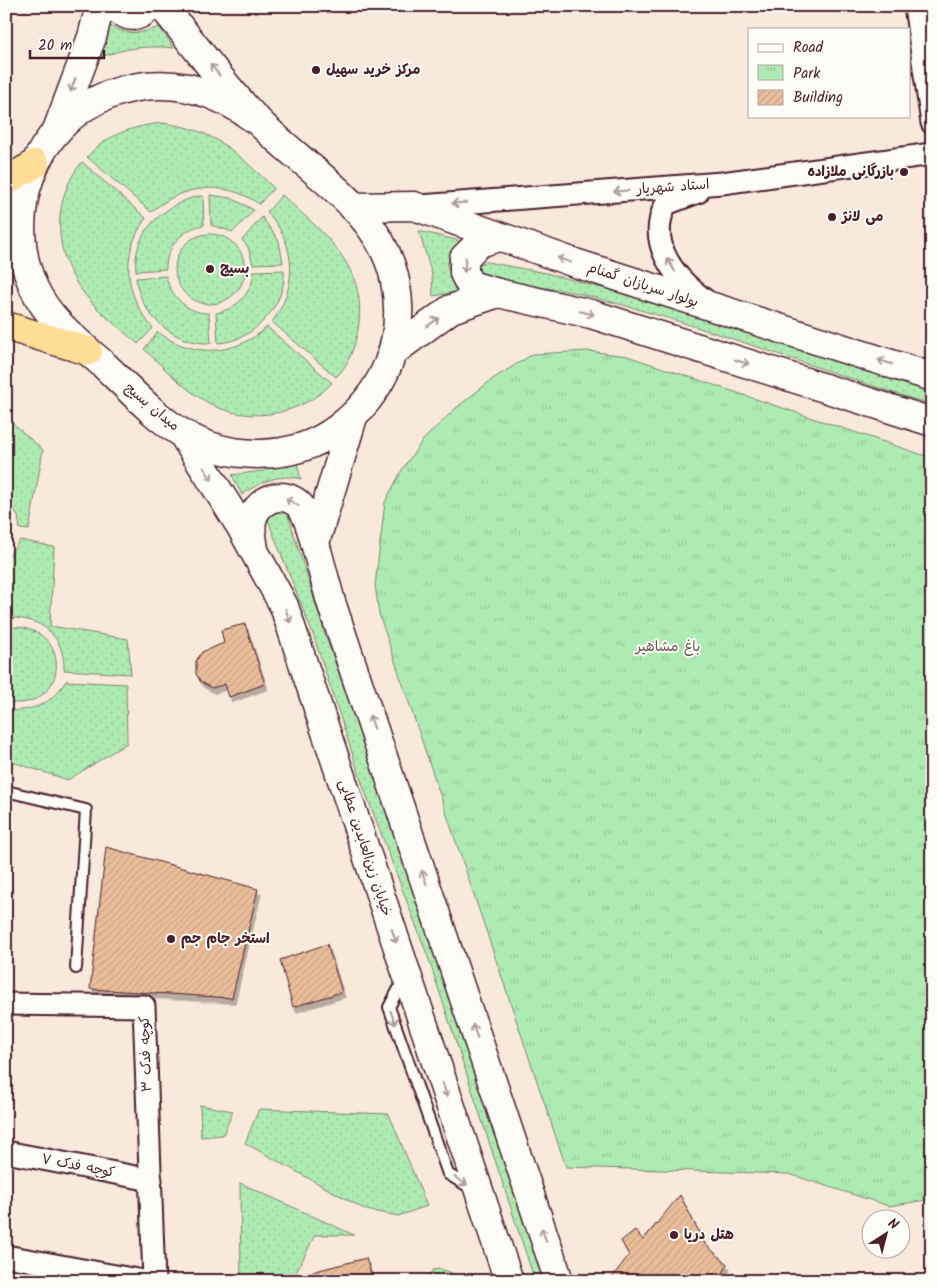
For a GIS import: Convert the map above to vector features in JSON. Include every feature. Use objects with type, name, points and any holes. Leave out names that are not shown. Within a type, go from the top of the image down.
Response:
[{"type":"highway","points":[[6,181],[35,164]]},
{"type":"highway","points":[[6,326],[88,351]]},
{"type":"main road","points":[[56,134],[92,37],[100,6]]},
{"type":"main road","points":[[114,6],[123,15],[134,17],[143,13],[149,6]]},
{"type":"main road","points":[[162,6],[257,121]]},
{"type":"main road","name":"میدان بسیج","points":[[162,84],[188,87],[214,94],[237,106],[257,121],[353,207],[370,225],[384,248],[393,272],[398,298],[399,324],[394,350],[385,375],[371,397],[353,417],[332,433],[309,444],[284,452],[257,454],[231,452],[206,445],[182,433],[162,418],[49,313],[35,291],[26,266],[21,240],[21,214],[26,188],[35,164],[56,134],[66,122],[87,106],[103,98],[136,87],[162,84]]},
{"type":"main road","name":"بولوار سربازان گمنام","points":[[353,207],[414,206],[499,238],[932,377]]},
{"type":"main road","points":[[499,238],[479,243],[464,258],[464,273],[470,285],[591,314],[932,422]]},
{"type":"main road","points":[[394,350],[451,308],[498,293]]},
{"type":"main road","points":[[315,543],[353,417]]},
{"type":"main road","name":"خیابان زین‌العابدین عطایی","points":[[182,433],[254,552],[284,606],[509,1281]]},
{"type":"main road","points":[[254,552],[251,522],[258,507],[270,498],[283,497],[298,504],[308,520],[335,611],[559,1281]]},
{"type":"street","points":[[915,6],[932,123]]},
{"type":"street","name":"استاد شهریار","points":[[414,206],[722,183],[932,154]]},
{"type":"street","points":[[719,309],[686,287],[674,272],[662,250],[659,225],[660,214],[666,204],[722,183]]},
{"type":"street","name":"کوچه فدک ۳","points":[[6,1004],[144,1006],[151,1180]]},
{"type":"street","name":"کوچه فدک ۷","points":[[6,1152],[151,1180]]},
{"type":"street","points":[[151,1180],[154,1281]]},
{"type":"street","points":[[6,1256],[143,1281]]},
{"type":"lane","points":[[6,792],[86,810],[76,968]]},
{"type":"green space","points":[[110,26],[128,32],[146,31],[159,27],[174,48],[136,48],[99,58]]},
{"type":"green space","points":[[162,123],[181,126],[211,137],[236,154],[274,188],[259,204],[246,196],[232,191],[218,188],[203,188],[176,196],[151,212],[87,157],[103,142],[122,132],[141,126]]},
{"type":"green space","points":[[82,162],[146,218],[132,246],[129,260],[131,288],[143,315],[153,328],[138,344],[100,311],[86,296],[71,273],[65,258],[61,241],[61,208],[72,176]]},
{"type":"green space","points":[[210,195],[231,198],[254,210],[233,232],[211,225]]},
{"type":"green space","points":[[282,195],[327,237],[350,269],[357,287],[360,307],[357,335],[348,361],[336,377],[272,322],[286,295],[290,280],[289,252],[277,224],[267,212]]},
{"type":"green space","points":[[198,196],[203,196],[204,225],[189,230],[177,240],[166,261],[166,269],[136,271],[136,257],[139,244],[153,222],[173,206]]},
{"type":"green space","points":[[262,217],[279,241],[283,263],[253,264],[248,247],[242,240]]},
{"type":"green space","points":[[419,231],[460,241],[447,264],[451,275],[464,291],[433,296],[432,275]]},
{"type":"green space","points":[[210,234],[223,237],[235,244],[242,256],[245,269],[242,282],[235,294],[223,301],[210,304],[197,301],[185,294],[178,282],[175,269],[178,256],[185,244],[197,237]]},
{"type":"green space","points":[[487,262],[546,273],[684,310],[932,389],[932,405],[678,321],[579,294],[506,281],[478,273],[479,264]]},
{"type":"green space","points":[[284,270],[280,296],[265,319],[255,329],[243,336],[231,341],[218,343],[216,313],[231,308],[242,298],[251,286],[254,271]]},
{"type":"green space","points":[[166,276],[171,290],[181,302],[201,313],[209,313],[211,343],[184,339],[161,325],[151,315],[144,304],[136,278]]},
{"type":"green space","points":[[267,327],[332,383],[319,395],[304,404],[270,414],[252,415],[235,413],[202,399],[172,376],[144,349],[158,332],[185,346],[214,350],[241,344],[255,337]]},
{"type":"green space","name":"باغ مشاهیر","points":[[588,351],[627,356],[932,458],[932,1199],[889,1206],[789,1174],[566,1167],[379,614],[375,585],[385,502],[402,470],[423,440],[456,408],[494,378],[533,354]]},
{"type":"green space","points":[[8,419],[43,450],[29,530],[20,529],[18,516],[6,499]]},
{"type":"green space","points":[[296,459],[301,479],[285,477],[270,480],[255,486],[242,495],[232,475],[262,471]]},
{"type":"green space","points":[[278,508],[287,512],[325,634],[440,955],[549,1281],[535,1281],[428,957],[363,786],[313,634],[272,531],[268,519],[272,510]]},
{"type":"green space","points":[[20,540],[54,547],[50,626],[128,639],[131,674],[64,670],[60,647],[49,630],[30,621],[7,618],[6,560]]},
{"type":"green space","points":[[14,627],[34,631],[47,641],[55,655],[56,669],[52,684],[42,695],[26,702],[6,702],[6,629]]},
{"type":"green space","points":[[66,681],[126,684],[127,743],[68,780],[6,760],[6,726],[9,711],[27,709],[42,704],[55,695]]},
{"type":"green space","points":[[200,1105],[233,1111],[223,1135],[201,1137]]},
{"type":"green space","points":[[259,1109],[389,1114],[427,1206],[398,1216],[366,1210],[245,1143]]},
{"type":"green space","points":[[240,1183],[354,1235],[315,1235],[292,1281],[241,1281]]},
{"type":"green space","points":[[441,1269],[452,1273],[459,1281],[424,1281],[433,1270]]},
{"type":"building","points":[[245,624],[265,684],[229,697],[225,684],[212,688],[201,682],[196,674],[196,661],[202,652],[224,643],[221,630]]},
{"type":"building","name":"استخر جام جم","points":[[106,847],[258,889],[232,998],[90,989]]},
{"type":"building","points":[[327,944],[342,992],[293,1007],[280,960]]},
{"type":"building","name":"هتل دریا","points":[[680,1195],[705,1244],[727,1264],[720,1281],[609,1281],[629,1255],[621,1241],[635,1230],[643,1240]]},
{"type":"building","points":[[366,1258],[373,1281],[305,1281],[304,1274]]},
{"type":"place","name":"مرکز خرید سهیل","points":[[316,70]]},
{"type":"place","name":"بازرگانی ملازاده","points":[[904,172]]},
{"type":"place","name":"می لانژ","points":[[832,217]]},
{"type":"place","name":"بسیج","points":[[210,269]]},
{"type":"place","name":"استخر جام جم","points":[[171,939]]},
{"type":"place","name":"هتل دریا","points":[[674,1235]]}]
